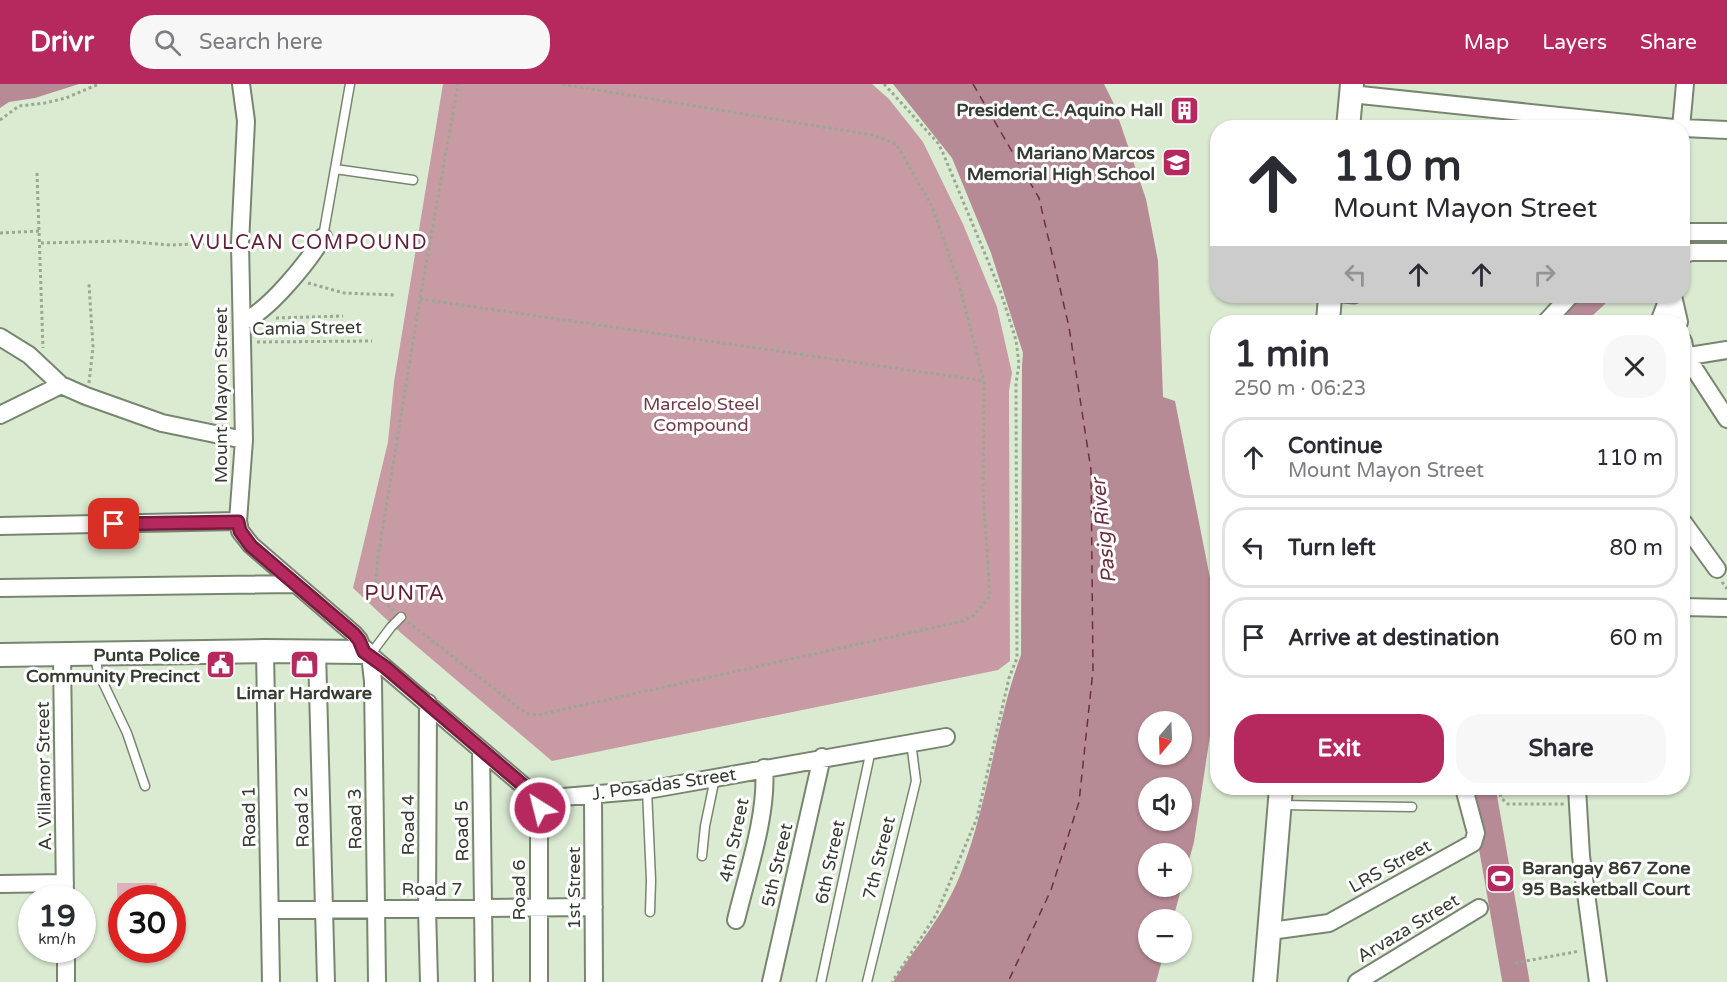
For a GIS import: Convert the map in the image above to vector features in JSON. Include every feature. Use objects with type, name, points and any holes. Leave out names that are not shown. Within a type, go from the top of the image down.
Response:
[{"type":"street","name":"Mount Mayon Street","points":[[238,522],[248,441],[243,343],[249,318],[240,243],[246,121],[241,84]]},
{"type":"street","points":[[1683,120],[1685,84]]},
{"type":"street","points":[[1348,120],[1352,89],[1608,120]]},
{"type":"street","points":[[1690,128],[1727,130]]},
{"type":"street","points":[[1690,232],[1727,232]]},
{"type":"street","points":[[249,318],[292,278],[323,237]]},
{"type":"street","points":[[1690,252],[1727,252]]},
{"type":"street","points":[[1552,315],[1564,303]]},
{"type":"street","points":[[0,337],[18,346],[61,385],[86,396],[162,423],[248,441]]},
{"type":"street","points":[[1690,351],[1727,350]]},
{"type":"street","points":[[1690,360],[1727,419]]},
{"type":"street","points":[[0,415],[61,385]]},
{"type":"street","points":[[0,526],[238,522],[244,538],[354,634],[367,653],[539,799]]},
{"type":"street","points":[[1690,531],[1718,569]]},
{"type":"street","points":[[0,588],[296,584]]},
{"type":"street","points":[[1690,607],[1727,608]]},
{"type":"street","points":[[0,655],[265,651],[367,653]]},
{"type":"street","name":"Road 1","points":[[265,651],[271,982]]},
{"type":"street","name":"Road 2","points":[[317,651],[326,982]]},
{"type":"street","name":"Road 3","points":[[367,653],[373,681],[377,982]]},
{"type":"street","name":"A. Villamor Street","points":[[62,654],[65,885]]},
{"type":"street","name":"Road 4","points":[[428,703],[429,982]]},
{"type":"street","name":"J. Posadas Street","points":[[539,799],[647,790],[822,757],[946,737]]},
{"type":"street","name":"Road 5","points":[[481,751],[484,982]]},
{"type":"street","name":"5th Street","points":[[771,982],[822,757]]},
{"type":"street","name":"4th Street","points":[[736,920],[761,818],[764,768]]},
{"type":"street","name":"1st Street","points":[[593,795],[594,982]]},
{"type":"street","name":"LRS Street","points":[[1270,930],[1329,923],[1473,843],[1476,833],[1466,795]]},
{"type":"street","points":[[1265,982],[1280,796]]},
{"type":"street","points":[[1578,796],[1581,856],[1598,982]]},
{"type":"street","name":"Road 6","points":[[539,799],[539,982]]},
{"type":"street","points":[[0,884],[18,886]]},
{"type":"street","name":"Road 7","points":[[270,910],[594,907]]},
{"type":"street","name":"Arvaza Street","points":[[1357,982],[1479,908]]},
{"type":"street","points":[[66,963],[66,982]]},
{"type":"lane","points":[[323,237],[350,84]]},
{"type":"lane","points":[[335,170],[413,180]]},
{"type":"lane","points":[[367,653],[401,617]]},
{"type":"lane","points":[[95,653],[98,672],[127,734],[145,786]]},
{"type":"lane","name":"7th Street","points":[[867,982],[916,781],[911,742]]},
{"type":"lane","name":"6th Street","points":[[821,982],[871,749]]},
{"type":"lane","points":[[702,856],[705,826],[715,778]]},
{"type":"lane","points":[[647,790],[650,912]]},
{"type":"lane","points":[[1280,796],[1412,807]]},
{"type":"path","points":[[0,120],[19,106],[66,98],[99,84]]},
{"type":"path","points":[[458,84],[375,578],[377,595],[383,603],[519,708],[530,714],[538,715],[963,621],[974,615],[990,596],[983,491],[984,381],[959,284],[932,206],[896,144],[873,135],[561,84]]},
{"type":"path","points":[[884,84],[938,143],[943,153],[1000,290],[1016,340],[1018,364],[1016,382],[1017,658],[1009,678],[977,818],[936,915],[892,982]]},
{"type":"path","points":[[37,173],[44,329],[42,366]]},
{"type":"path","points":[[0,234],[40,231]]},
{"type":"path","points":[[41,243],[123,240],[171,245],[240,243]]},
{"type":"path","points":[[292,278],[344,293],[394,294]]},
{"type":"path","points":[[86,396],[92,367],[93,347],[89,284]]},
{"type":"path","points":[[420,300],[984,381]]},
{"type":"path","points":[[249,318],[343,316]]},
{"type":"path","name":"Camia Street","points":[[243,343],[372,341]]},
{"type":"path","points":[[1500,795],[1508,804],[1578,796]]},
{"type":"path","points":[[1515,963],[1593,948]]},
{"type":"shaded area","points":[[117,883],[157,883],[157,885],[117,885]]},
{"type":"green space","name":"Marcelo Steel Compound","points":[[443,84],[872,84],[889,99],[923,142],[963,224],[997,307],[1012,373],[1009,391],[1010,661],[998,670],[552,761],[401,633],[353,588],[388,442],[394,382]]},
{"type":"water","points":[[0,84],[79,84],[35,98],[9,102],[0,108]]},
{"type":"water","name":"Pasig River","points":[[893,84],[1104,84],[1113,102],[1146,199],[1158,261],[1163,397],[1175,401],[1210,578],[1210,735],[1194,842],[1192,849],[1192,843],[1138,843],[1138,897],[1179,897],[1176,909],[1138,909],[1138,963],[1161,963],[1156,982],[893,982],[940,914],[962,870],[979,817],[1012,681],[1021,655],[1023,353],[991,253],[952,158]]},
{"type":"waterway","points":[[1690,242],[1727,242]]},
{"type":"waterway","points":[[1573,315],[1586,303]]},
{"type":"waterway","points":[[1483,795],[1516,982]]},
{"type":"ferry route","points":[[973,84],[1039,198],[1069,327],[1091,470],[1093,670],[1079,802],[1051,890],[1008,982]]},
{"type":"place","name":"President C. Aquino Hall","points":[[1184,110]]},
{"type":"place","name":"Mariano Marcos Memorial High School","points":[[1176,163]]},
{"type":"place","name":"Limar Hardware","points":[[304,664]]},
{"type":"place","name":"Punta Police Community Precinct","points":[[221,665]]},
{"type":"place","name":"Barangay 867 Zone 95 Basketball Court","points":[[1501,878]]},
{"type":"district","name":"VULCAN COMPOUND","points":[[309,242]]},
{"type":"district","name":"PUNTA","points":[[405,593]]},
{"type":"route","points":[[114,524],[238,522],[240,531],[251,546],[354,634],[364,652],[428,703],[539,799],[540,808]]}]
